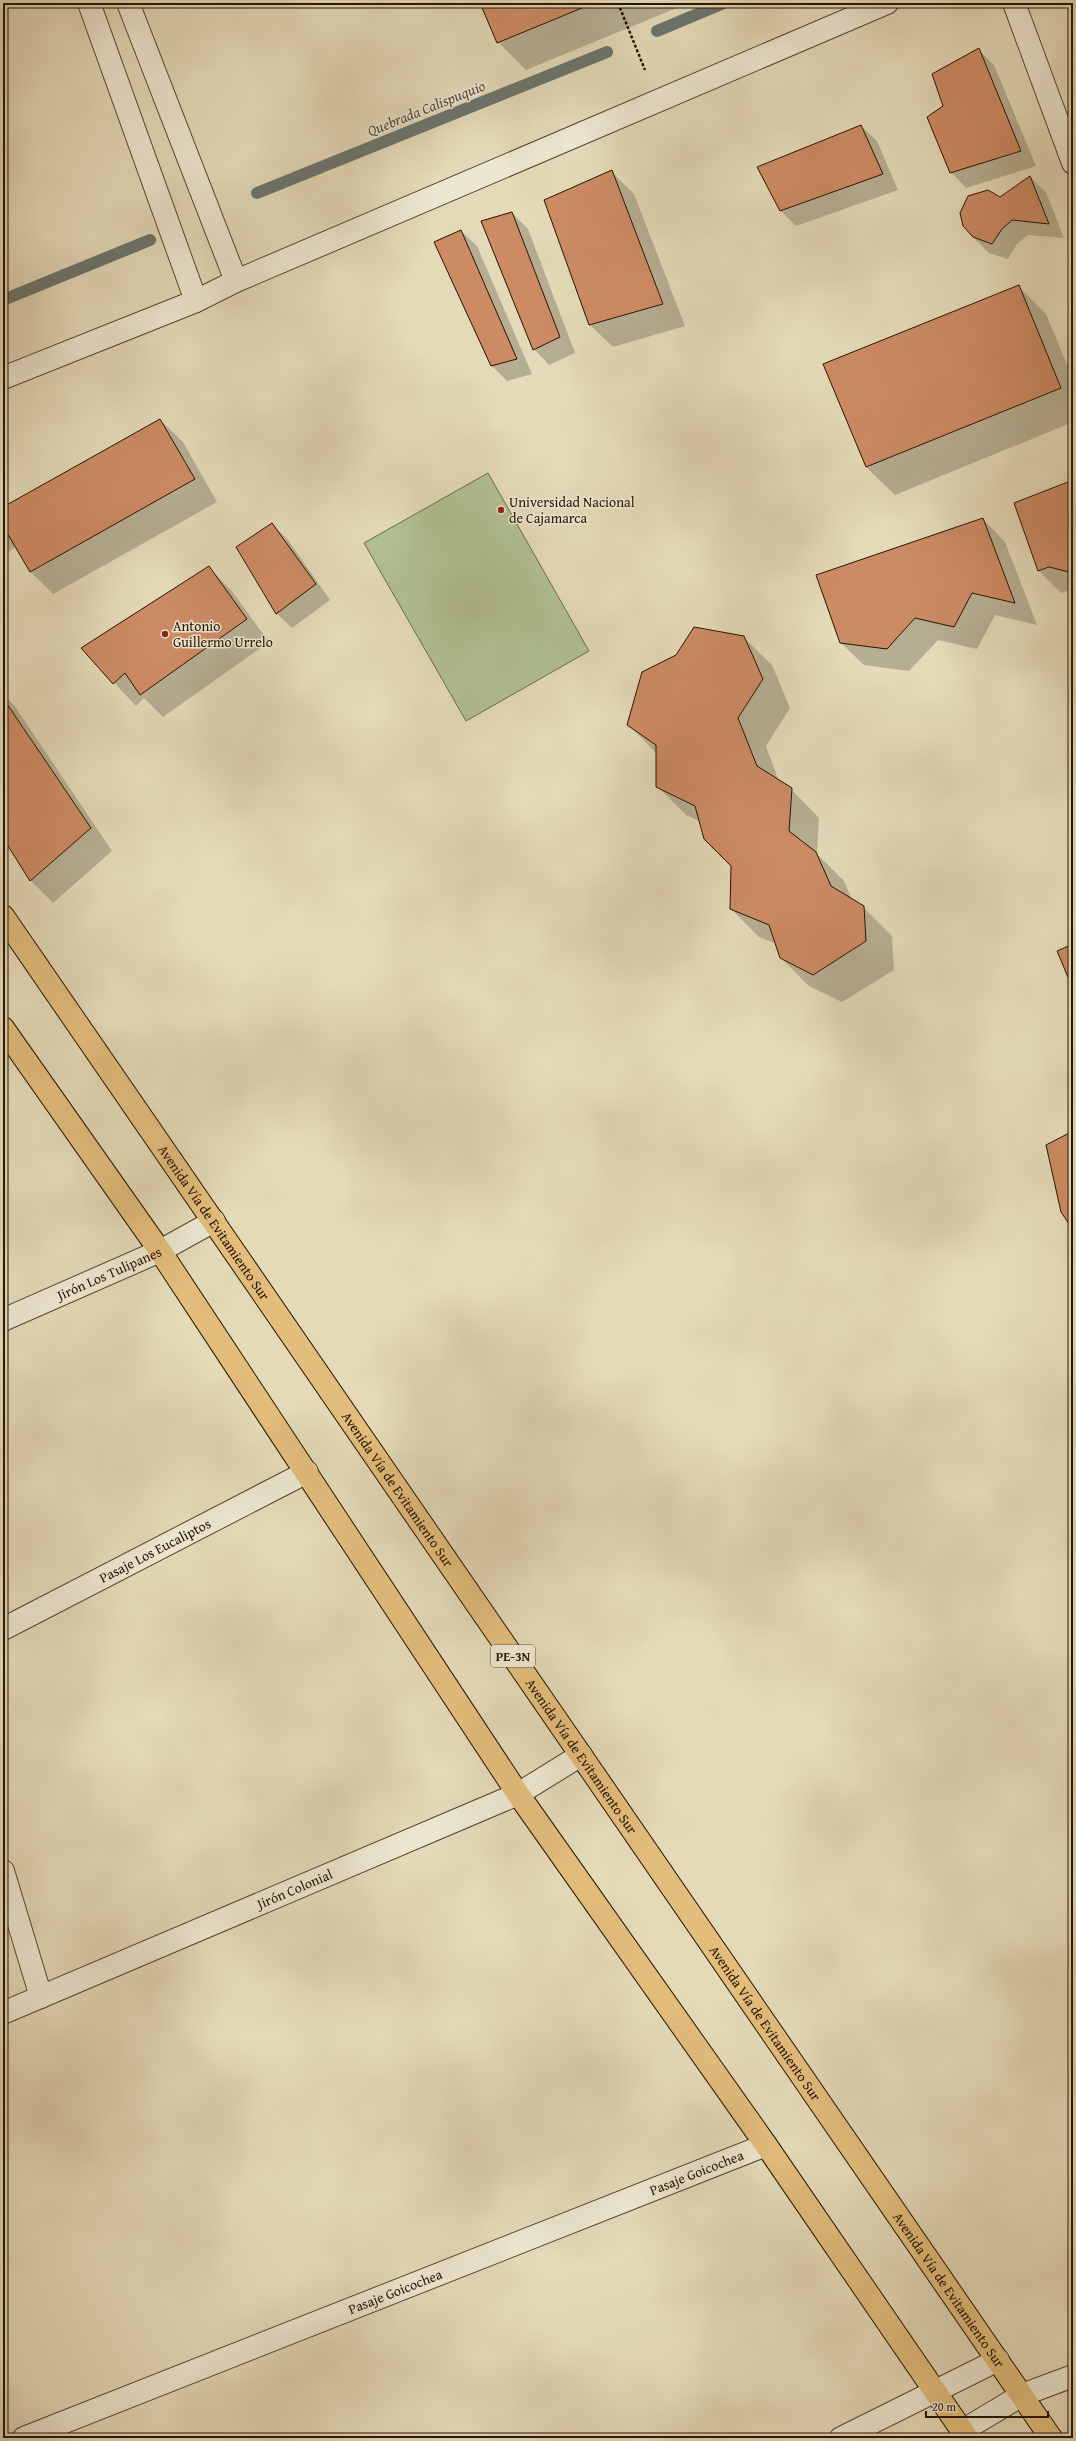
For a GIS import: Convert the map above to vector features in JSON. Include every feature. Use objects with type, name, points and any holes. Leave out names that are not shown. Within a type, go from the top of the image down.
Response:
[{"type":"highway","name":"Avenida Vía de Evitamiento Sur","points":[[3,916],[1051,2438]]},
{"type":"highway","points":[[3,1028],[160,1251],[518,1794],[766,2145],[965,2435]]},
{"type":"street","points":[[89,3],[196,302]]},
{"type":"street","points":[[128,3],[236,281]]},
{"type":"street","points":[[3,378],[196,302],[236,281],[887,3]]},
{"type":"street","points":[[1014,3],[1073,163]]},
{"type":"street","name":"Jirón Los Tulipanes","points":[[3,1320],[160,1251],[214,1221]]},
{"type":"street","name":"Pasaje Los Eucaliptos","points":[[3,1629],[306,1472]]},
{"type":"street","name":"Jirón Colonial","points":[[3,2013],[518,1794],[581,1755]]},
{"type":"street","points":[[3,1871],[41,1997]]},
{"type":"street","name":"Pasaje Goicochea","points":[[24,2438],[766,2145]]},
{"type":"street","points":[[840,2438],[936,2393],[998,2360]]},
{"type":"street","points":[[965,2435],[1022,2395],[1073,2376]]},
{"type":"path","points":[[618,3],[658,102]]},
{"type":"green space","points":[[488,473],[589,651],[466,721],[364,543]]},
{"type":"building","points":[[480,3],[594,3],[497,43]]},
{"type":"building","points":[[979,48],[1021,151],[950,173],[927,117],[943,106],[932,74]]},
{"type":"building","points":[[861,125],[883,174],[780,211],[757,167]]},
{"type":"building","points":[[612,170],[663,304],[589,325],[544,200]]},
{"type":"building","points":[[1030,176],[1049,224],[1012,220],[1002,229],[992,244],[973,237],[963,226],[960,213],[968,196],[988,190],[1000,197]]},
{"type":"building","points":[[512,212],[560,337],[533,350],[481,221]]},
{"type":"building","points":[[461,230],[517,359],[491,366],[434,242]]},
{"type":"building","points":[[1019,285],[1061,388],[866,467],[823,364]]},
{"type":"building","points":[[160,419],[195,479],[30,572],[3,526],[3,507]]},
{"type":"building","points":[[1073,480],[1073,573],[1049,567],[1038,571],[1014,503]]},
{"type":"building","points":[[983,518],[1015,603],[972,593],[954,627],[915,618],[887,649],[840,643],[816,575]]},
{"type":"building","points":[[272,523],[316,584],[276,614],[236,547]]},
{"type":"building","name":"Antonio Guillermo Urrelo","points":[[209,566],[247,619],[140,695],[125,673],[113,684],[81,648]]},
{"type":"building","points":[[694,627],[744,636],[763,679],[738,718],[757,766],[792,788],[789,831],[816,852],[831,886],[864,906],[866,941],[813,975],[780,958],[769,925],[730,909],[731,866],[704,839],[695,806],[656,787],[656,745],[627,725],[642,672],[676,655]]},
{"type":"building","points":[[3,698],[91,828],[30,881],[3,838]]},
{"type":"building","points":[[1073,944],[1073,989],[1057,951]]},
{"type":"building","points":[[1073,1131],[1073,1230],[1061,1212],[1046,1145]]},
{"type":"waterway","name":"Quebrada Calispuquio","points":[[657,31],[724,3]]},
{"type":"waterway","name":"Quebrada Calispuquio","points":[[257,193],[607,52]]},
{"type":"waterway","name":"Quebrada Calispuquio","points":[[3,300],[150,240]]},
{"type":"place","name":"Universidad Nacional de Cajamarca","points":[[501,510]]},
{"type":"place","name":"Antonio Guillermo Urrelo","points":[[165,634]]}]
